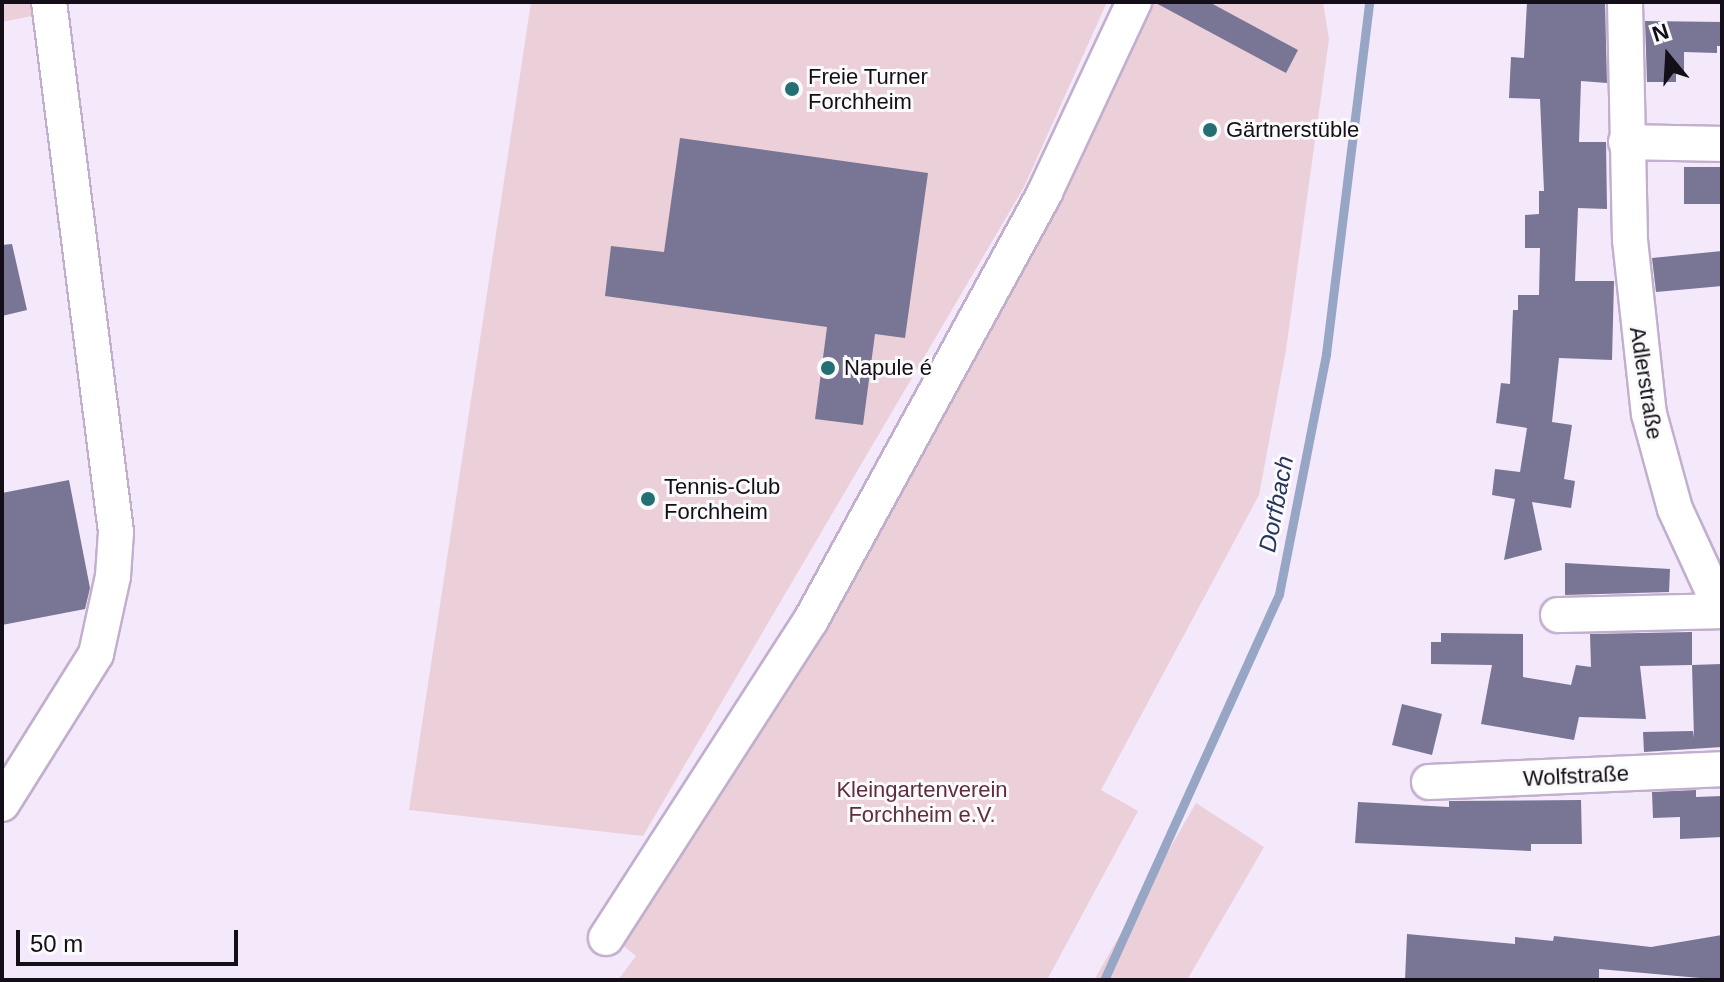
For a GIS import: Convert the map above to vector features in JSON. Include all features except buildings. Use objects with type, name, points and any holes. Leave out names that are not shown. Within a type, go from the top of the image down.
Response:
[{"type":"street","points":[[2,804],[96,654],[113,576],[116,532],[49,2]]},
{"type":"street","points":[[606,938],[811,620],[1045,192],[1134,2]]},
{"type":"street","name":"Adlerstraße","points":[[1558,615],[1722,611],[1675,509],[1649,414],[1633,298],[1626,142],[1625,2]]},
{"type":"street","points":[[1626,142],[1722,144]]},
{"type":"street","name":"Wolfstraße","points":[[1429,782],[1722,769]]},
{"type":"green space","points":[[2,2],[40,2],[41,14],[2,22]]},
{"type":"green space","name":"Tennis-Club Forchheim","points":[[531,2],[1107,2],[1024,187],[643,836],[409,810]]},
{"type":"green space","name":"Kleingartenverein Forchheim e.V.","points":[[1144,2],[1323,2],[1329,39],[1286,350],[1259,495],[1101,790],[1138,811],[1047,980],[618,980],[636,956],[617,941]]},
{"type":"green space","points":[[1196,803],[1264,847],[1187,980],[1094,980]]},
{"type":"waterway","name":"Dorfbach","points":[[1104,980],[1279,594],[1326,354],[1369,2]]},
{"type":"place","name":"Freie Turner Forchheim","points":[[792,89]]},
{"type":"place","name":"Gärtnerstüble","points":[[1210,130]]},
{"type":"place","name":"Napule é","points":[[828,368]]},
{"type":"place","name":"Tennis-Club Forchheim","points":[[648,499]]}]
